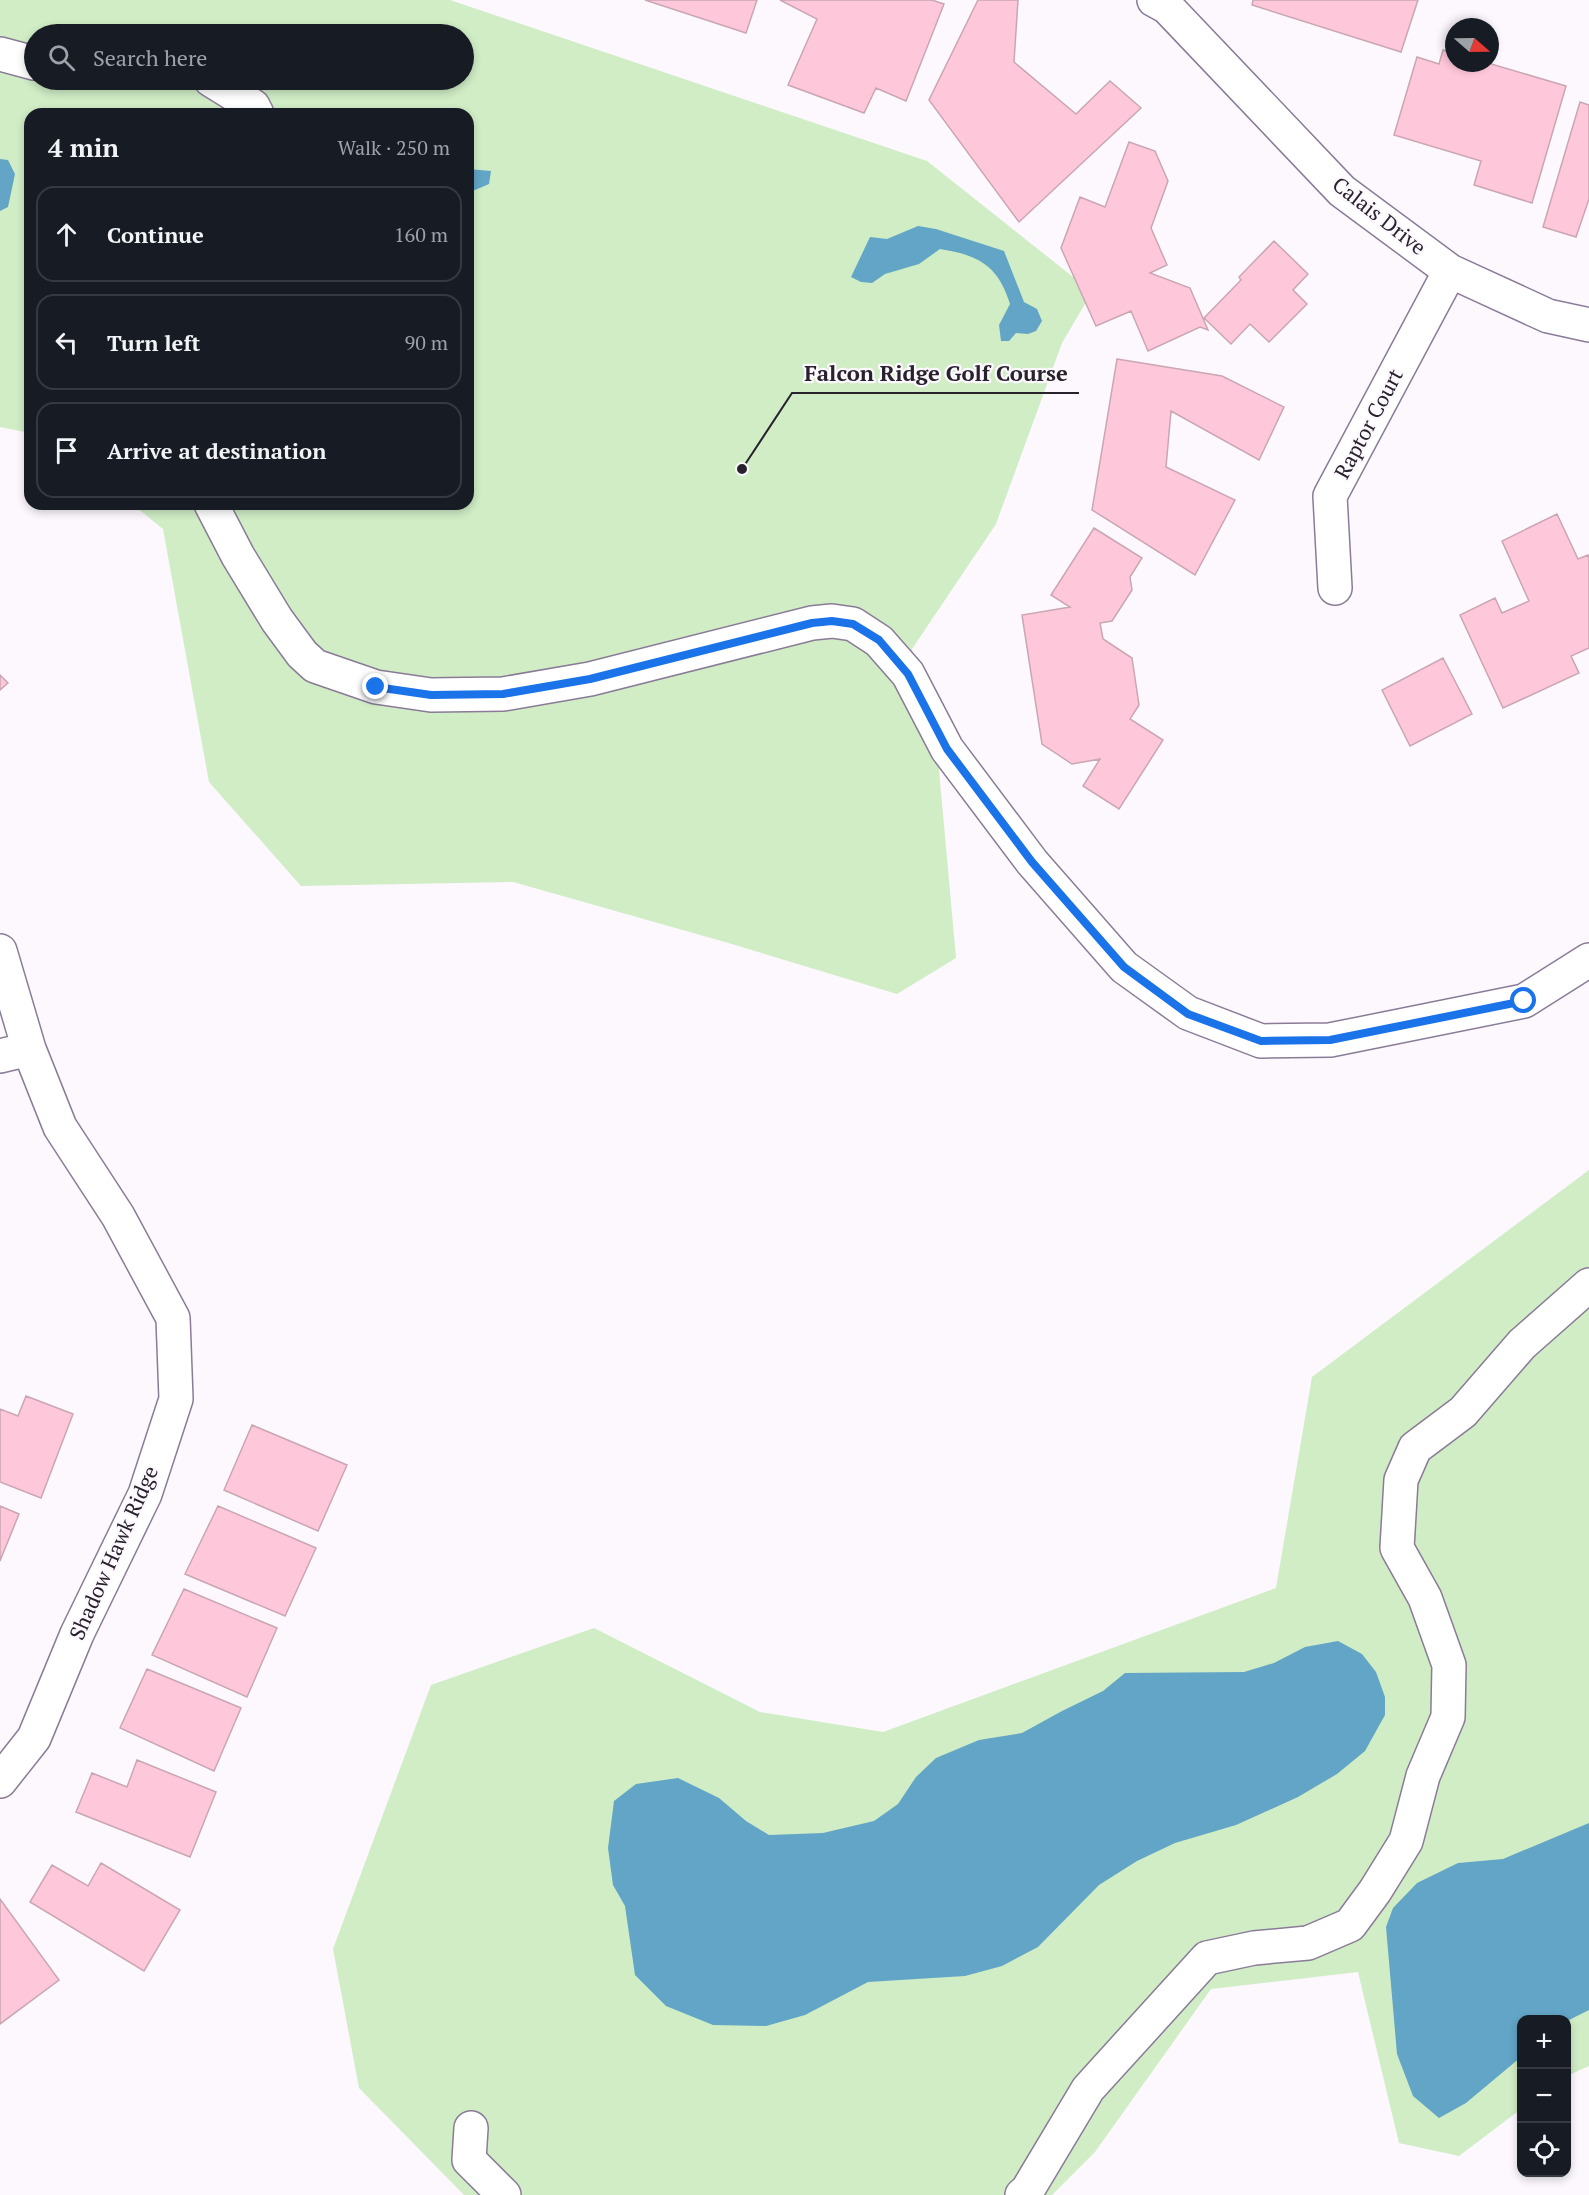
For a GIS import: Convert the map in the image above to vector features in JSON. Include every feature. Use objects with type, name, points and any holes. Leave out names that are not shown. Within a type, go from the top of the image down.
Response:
[{"type":"street","name":"Calais Drive","points":[[1154,0],[1167,7],[1342,191],[1450,271],[1548,316],[1589,325]]},
{"type":"street","points":[[0,54],[24,60]]},
{"type":"street","points":[[227,90],[254,108]]},
{"type":"street","name":"Raptor Court","points":[[1335,588],[1330,496],[1450,271]]},
{"type":"street","points":[[214,510],[238,556],[277,620],[302,654],[315,666],[376,687],[431,695],[503,694],[590,679],[812,623],[832,621],[853,624],[879,640],[908,674],[947,749],[1032,862],[1124,967],[1188,1014],[1261,1041],[1330,1040],[1524,1001],[1589,960]]},
{"type":"street","name":"Shadow Hawk Ridge","points":[[0,951],[14,1053],[118,1216],[173,1318],[176,1399],[145,1494],[77,1634],[34,1738],[0,1781]]},
{"type":"street","points":[[1022,2195],[1027,2191],[1088,2089],[1207,1958],[1254,1948],[1308,1943],[1350,1925],[1375,1891],[1406,1841],[1423,1776],[1448,1716],[1449,1665],[1425,1598],[1397,1548],[1401,1480],[1415,1448],[1463,1412],[1522,1344],[1589,1285]]},
{"type":"street","points":[[471,2128],[470,2160],[504,2195]]},
{"type":"green space","points":[[0,0],[450,0],[927,161],[1092,292],[1062,343],[996,524],[912,649],[936,737],[956,958],[897,994],[513,882],[301,886],[209,782],[163,529],[139,510],[474,510],[474,108],[24,108],[24,432],[0,427]]},
{"type":"green space","points":[[1589,1170],[1589,2066],[1571,2074],[1571,2015],[1517,2015],[1517,2112],[1459,2156],[1399,2143],[1358,1972],[1211,1989],[1095,2152],[1052,2195],[464,2195],[359,2088],[333,1949],[431,1685],[594,1628],[760,1712],[883,1732],[1276,1588],[1312,1377]]},
{"type":"water","points":[[0,159],[8,160],[15,174],[8,207],[0,211]]},
{"type":"water","points":[[474,170],[491,171],[489,184],[474,190]]},
{"type":"water","points":[[918,226],[936,229],[1004,251],[1024,302],[1037,309],[1042,321],[1036,331],[1028,334],[1016,333],[1009,341],[1001,341],[999,325],[1010,304],[1005,291],[993,271],[985,264],[953,251],[940,249],[919,264],[885,274],[872,283],[861,282],[851,277],[870,237],[887,239]]},
{"type":"water","points":[[1338,1641],[1362,1654],[1376,1672],[1385,1697],[1385,1715],[1365,1751],[1337,1774],[1298,1797],[1236,1825],[1175,1843],[1137,1861],[1099,1885],[1038,1947],[1002,1966],[965,1976],[868,1982],[805,2015],[766,2026],[713,2025],[666,2006],[635,1975],[625,1906],[613,1885],[608,1848],[614,1801],[636,1784],[678,1778],[719,1798],[746,1821],[769,1835],[823,1833],[874,1821],[898,1804],[916,1777],[936,1758],[979,1740],[1022,1733],[1103,1691],[1125,1673],[1244,1672],[1274,1663],[1305,1647]]},
{"type":"water","points":[[1589,1823],[1589,2010],[1571,2019],[1571,2015],[1517,2015],[1517,2060],[1466,2103],[1439,2118],[1413,2096],[1397,2054],[1386,1927],[1393,1908],[1417,1883],[1458,1863],[1503,1859]]},
{"type":"building","points":[[645,0],[757,0],[746,33]]},
{"type":"building","points":[[780,0],[932,0],[944,4],[906,101],[876,88],[864,113],[788,85],[817,19]]},
{"type":"building","points":[[978,0],[1018,0],[1014,62],[1076,114],[1110,81],[1141,108],[1019,222],[929,100]]},
{"type":"building","points":[[1253,0],[1418,0],[1401,52],[1252,5]]},
{"type":"building","points":[[1443,50],[1445,51],[1445,72],[1499,72],[1499,66],[1566,86],[1532,203],[1474,185],[1481,161],[1394,135],[1417,57],[1439,64]]},
{"type":"building","points":[[1580,102],[1589,105],[1589,199],[1576,237],[1543,227]]},
{"type":"building","points":[[1129,142],[1155,151],[1168,181],[1151,228],[1167,265],[1150,273],[1190,288],[1208,330],[1200,327],[1148,351],[1131,311],[1096,326],[1061,248],[1080,197],[1105,207]]},
{"type":"building","points":[[1274,241],[1308,274],[1293,290],[1307,304],[1269,342],[1250,324],[1231,344],[1204,318],[1241,280],[1239,277]]},
{"type":"building","points":[[1117,359],[1222,376],[1284,407],[1259,460],[1171,411],[1166,467],[1235,500],[1195,575],[1092,510]]},
{"type":"building","points":[[1557,514],[1578,559],[1588,555],[1589,558],[1589,648],[1571,656],[1579,673],[1503,708],[1460,615],[1495,598],[1502,613],[1529,601],[1502,541]]},
{"type":"building","points":[[1094,528],[1142,558],[1130,577],[1132,590],[1112,621],[1100,623],[1103,639],[1132,658],[1139,705],[1130,719],[1163,740],[1119,809],[1083,786],[1100,759],[1072,764],[1042,744],[1022,615],[1070,607],[1051,595]]},
{"type":"building","points":[[1443,658],[1472,714],[1410,746],[1382,690]]},
{"type":"building","points":[[0,675],[8,683],[0,690]]},
{"type":"building","points":[[26,1396],[73,1414],[41,1498],[0,1482],[0,1409],[18,1416]]},
{"type":"building","points":[[252,1425],[347,1465],[318,1531],[224,1490]]},
{"type":"building","points":[[0,1506],[19,1514],[0,1561]]},
{"type":"building","points":[[218,1506],[316,1548],[285,1616],[185,1574]]},
{"type":"building","points":[[184,1589],[277,1628],[247,1697],[152,1655]]},
{"type":"building","points":[[147,1669],[241,1708],[214,1771],[120,1728]]},
{"type":"building","points":[[137,1760],[216,1792],[190,1857],[76,1812],[92,1773],[127,1787]]},
{"type":"building","points":[[101,1863],[180,1910],[144,1971],[30,1902],[52,1865],[88,1886]]},
{"type":"building","points":[[0,1899],[59,1980],[0,2024]]},
{"type":"place","name":"Falcon Ridge Golf Course","points":[[742,469]]},
{"type":"route","points":[[376,687],[431,695],[503,694],[590,679],[812,623],[832,621],[853,624],[879,640],[908,674],[947,749],[1032,862],[1124,967],[1188,1014],[1261,1041],[1330,1040],[1524,1001]]}]
